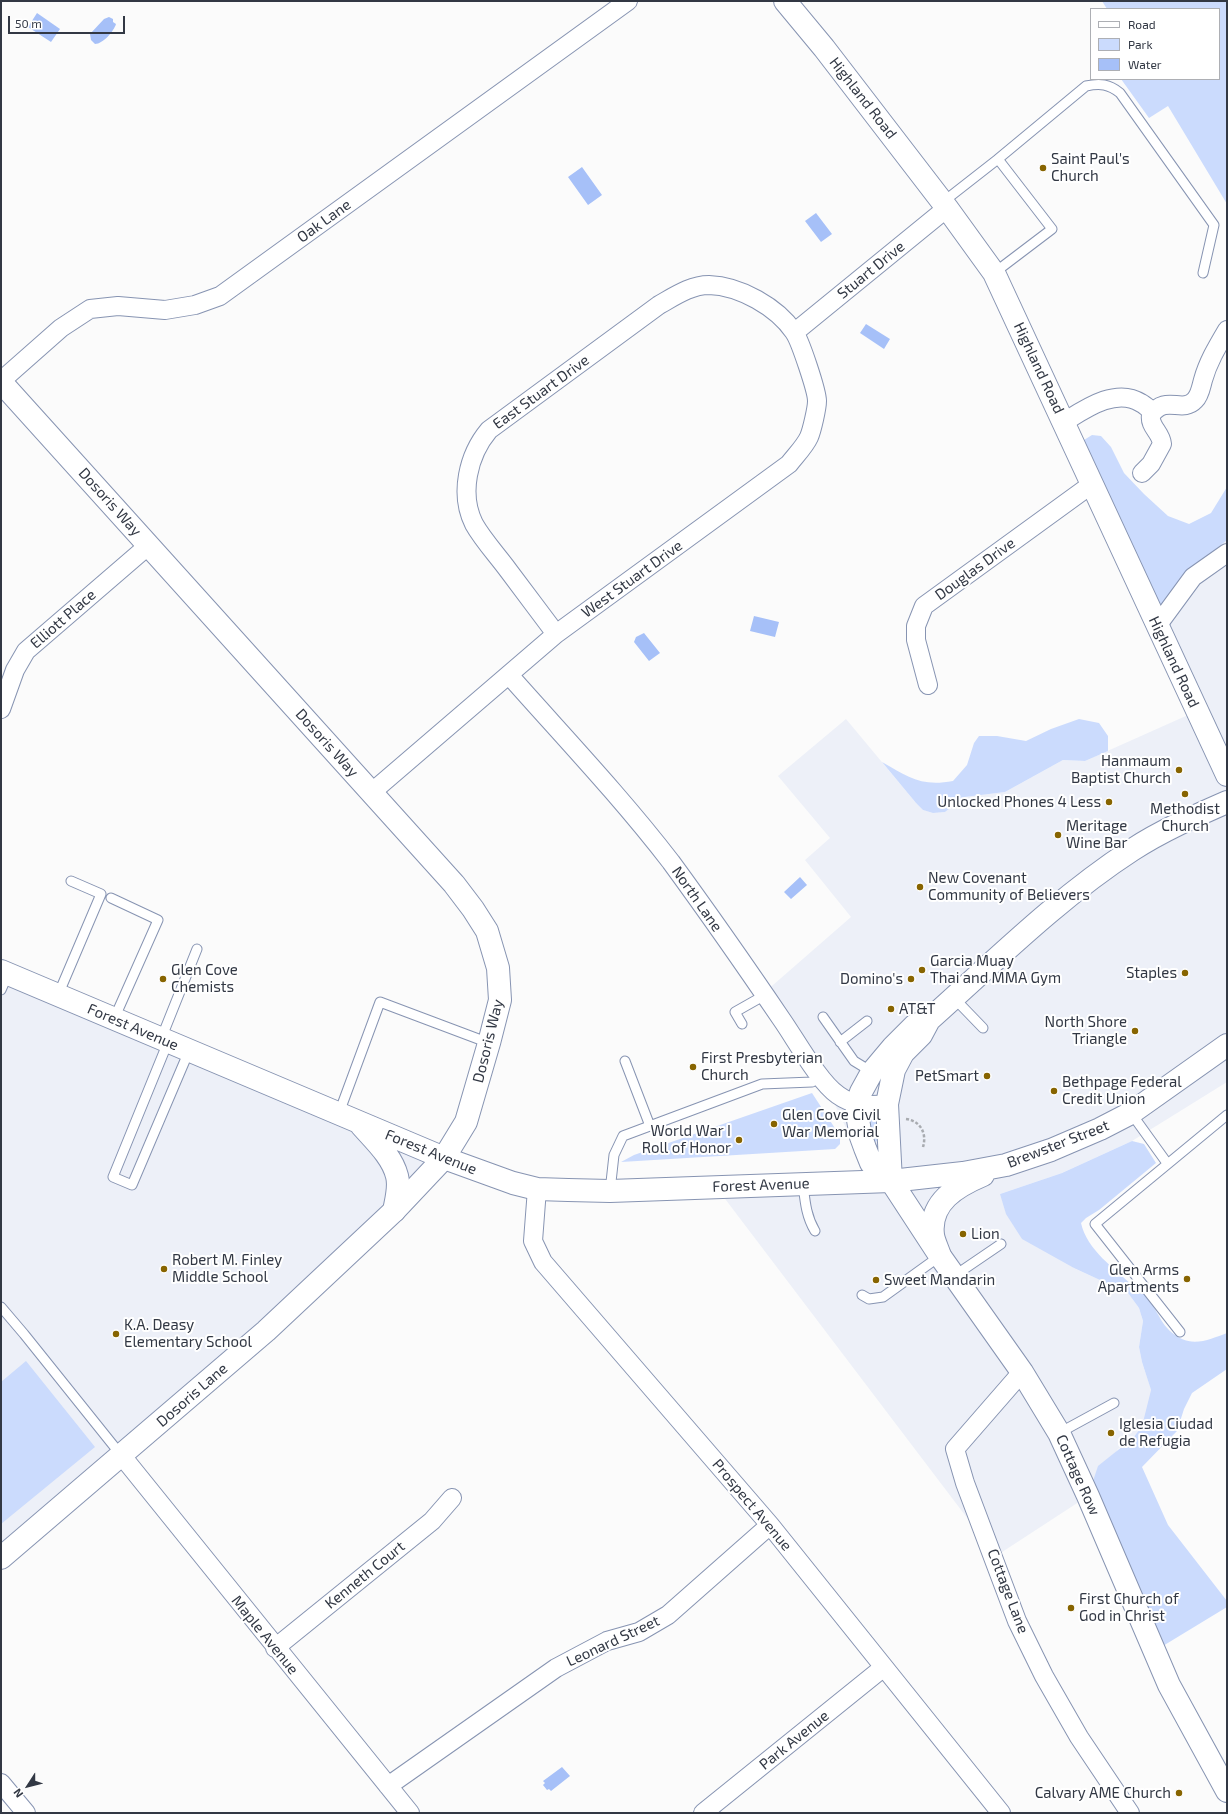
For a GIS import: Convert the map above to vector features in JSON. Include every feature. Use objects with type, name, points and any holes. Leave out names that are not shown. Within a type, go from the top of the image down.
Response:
[{"type":"street","name":"Oak Lane","points":[[1,382],[61,328],[90,309],[118,306],[165,310],[195,305],[220,296],[628,1]]},
{"type":"street","name":"Highland Road","points":[[785,1],[824,48],[945,205],[994,273],[1227,775]]},
{"type":"street","name":"Stuart Drive","points":[[795,332],[945,205]]},
{"type":"street","name":"East Stuart Drive","points":[[556,634],[474,524],[470,513],[466,490],[468,469],[481,439],[489,430],[659,304],[686,290],[708,285],[735,289],[757,299],[795,332]]},
{"type":"street","points":[[1142,473],[1151,464],[1162,444],[1160,436],[1151,421],[1153,412],[1165,404],[1186,405],[1196,399],[1200,394],[1207,366],[1227,330]]},
{"type":"street","name":"West Stuart Drive","points":[[372,792],[556,634],[790,464],[809,437],[817,401],[808,368],[795,332]]},
{"type":"street","name":"Dosoris Way","points":[[1,382],[454,884],[487,931],[498,968],[500,1000],[466,1122],[444,1158]]},
{"type":"street","points":[[1064,422],[1092,404],[1112,398],[1128,399],[1140,402],[1153,412]]},
{"type":"street","name":"Douglas Drive","points":[[928,686],[916,640],[916,626],[924,606],[1092,484]]},
{"type":"street","name":"Elliott Place","points":[[1,709],[4,691],[26,651],[149,545]]},
{"type":"street","points":[[1157,626],[1193,577],[1227,553]]},
{"type":"street","name":"North Lane","points":[[509,675],[617,798],[670,862],[765,995],[821,1077],[838,1095],[857,1104],[873,1106],[887,1104]]},
{"type":"street","points":[[891,1181],[887,1104],[894,1070],[903,1053],[921,1035],[929,1020],[1035,925],[1092,878],[1133,849],[1177,825],[1227,802]]},
{"type":"street","name":"Forest Avenue","points":[[3,978],[58,995],[444,1158],[500,1180],[537,1189],[610,1191],[891,1181]]},
{"type":"street","points":[[857,1104],[861,1092],[872,1072],[893,1047],[915,1025],[929,1020]]},
{"type":"street","name":"Brewster Street","points":[[891,1181],[963,1173],[1006,1165],[1051,1150],[1100,1129],[1131,1113],[1227,1045]]},
{"type":"street","name":"Cottage Row","points":[[857,1104],[861,1137],[871,1163],[891,1181],[940,1256],[1022,1372],[1059,1433],[1088,1496],[1162,1672],[1227,1790]]},
{"type":"street","points":[[359,1122],[391,1161],[398,1177],[397,1196],[394,1211]]},
{"type":"street","name":"Dosoris Lane","points":[[1,1558],[122,1456],[266,1331],[394,1211],[444,1158]]},
{"type":"street","points":[[940,1256],[933,1235],[934,1219],[939,1204],[943,1199],[959,1188],[1006,1165]]},
{"type":"street","name":"Prospect Avenue","points":[[537,1189],[533,1241],[543,1262],[770,1525],[1001,1813]]},
{"type":"street","name":"Cottage Lane","points":[[1022,1372],[955,1449],[965,1483],[1017,1621],[1044,1676],[1079,1737],[1130,1813]]},
{"type":"street","name":"Maple Avenue","points":[[122,1456],[275,1648],[410,1813]]},
{"type":"street","name":"Kenneth Court","points":[[275,1648],[432,1521],[452,1498]]},
{"type":"street","name":"Leonard Street","points":[[388,1786],[556,1668],[607,1642],[639,1632],[668,1615],[770,1525]]},
{"type":"street","name":"Park Avenue","points":[[703,1813],[884,1668]]},
{"type":"street","points":[[1,1783],[26,1813]]},
{"type":"lane","points":[[945,205],[1086,86],[1105,84],[1114,88],[1120,93],[1214,225],[1203,273]]},
{"type":"lane","points":[[994,273],[1052,229],[998,159]]},
{"type":"lane","points":[[58,995],[101,894],[71,881]]},
{"type":"lane","points":[[110,898],[158,920],[114,1019]]},
{"type":"lane","points":[[189,1051],[132,1185],[113,1177],[197,949]]},
{"type":"lane","points":[[742,1024],[735,1012],[765,995]]},
{"type":"lane","points":[[954,998],[983,1028]]},
{"type":"lane","points":[[339,1113],[380,1002],[489,1043]]},
{"type":"lane","points":[[823,1017],[854,1061],[872,1072]]},
{"type":"lane","points":[[840,1042],[867,1021]]},
{"type":"lane","points":[[625,1061],[650,1126]]},
{"type":"lane","points":[[610,1191],[614,1155],[623,1136],[762,1084],[812,1082],[821,1077]]},
{"type":"lane","points":[[1131,1113],[1167,1163]]},
{"type":"lane","points":[[1180,1332],[1095,1224],[1227,1115]]},
{"type":"lane","points":[[803,1184],[806,1210],[815,1231]]},
{"type":"lane","points":[[954,1276],[1001,1244]]},
{"type":"lane","points":[[862,1295],[869,1299],[883,1297],[940,1256]]},
{"type":"lane","points":[[1,1308],[24,1334],[122,1456]]},
{"type":"lane","points":[[1059,1433],[1114,1402]]},
{"type":"path","points":[[903,1118],[912,1120],[922,1128],[925,1139],[923,1148]]},
{"type":"shaded area","points":[[1227,540],[1227,1082],[1132,1141],[1062,1173],[1000,1194],[1074,1268],[1128,1293],[1139,1308],[1143,1321],[1139,1347],[1151,1390],[1142,1426],[1133,1438],[1118,1449],[1088,1496],[996,1556],[713,1183],[870,1178],[824,1082],[765,992],[851,917],[805,860],[830,838],[778,776],[846,719],[923,810],[933,813],[945,812],[965,797],[1005,792],[1063,760],[1085,761],[1197,711],[1157,626],[1178,582]]},
{"type":"shaded area","name":"Robert M. Finley Middle School","points":[[1,971],[444,1158],[1,1557]]},
{"type":"green space","points":[[1102,1],[1227,1],[1227,204],[1168,106],[1149,118],[1122,80],[1220,80],[1220,8],[1106,8]]},
{"type":"green space","points":[[1092,435],[1101,436],[1111,447],[1124,473],[1168,516],[1189,524],[1211,513],[1227,487],[1227,540],[1178,582],[1157,626],[1084,451],[1084,440]]},
{"type":"green space","points":[[1079,719],[1099,723],[1108,736],[1108,751],[1085,761],[1063,760],[1005,792],[965,797],[945,812],[933,813],[923,810],[882,762],[907,776],[923,782],[942,783],[953,781],[967,765],[974,743],[979,736],[997,736],[1026,741],[1051,729]]},
{"type":"green space","points":[[812,1093],[840,1136],[840,1144],[835,1149],[621,1162],[634,1155]]},
{"type":"green space","points":[[876,1104],[879,1139],[875,1142],[868,1128],[868,1112]]},
{"type":"green space","points":[[1132,1141],[1144,1144],[1156,1163],[1099,1210],[1086,1218],[1081,1223],[1084,1233],[1089,1242],[1102,1258],[1144,1294],[1165,1325],[1175,1335],[1193,1342],[1211,1339],[1227,1333],[1227,1369],[1192,1393],[1184,1409],[1177,1431],[1142,1467],[1168,1525],[1227,1601],[1227,1607],[1153,1652],[1088,1496],[1098,1466],[1133,1438],[1142,1426],[1151,1390],[1139,1347],[1143,1321],[1139,1308],[1128,1293],[1074,1268],[1022,1239],[1006,1214],[1000,1194],[1062,1173]]},
{"type":"green space","points":[[26,1361],[95,1447],[1,1524],[1,1382]]},
{"type":"water","points":[[37,13],[60,29],[51,42],[28,27]]},
{"type":"water","points":[[109,17],[113,19],[113,22],[116,24],[115,27],[105,40],[95,44],[91,40],[90,34],[104,19]]},
{"type":"water","points":[[582,167],[602,195],[588,205],[568,177]]},
{"type":"water","points":[[816,213],[832,234],[821,242],[805,221]]},
{"type":"water","points":[[866,324],[890,339],[884,349],[860,333]]},
{"type":"water","points":[[754,616],[779,622],[775,637],[750,631]]},
{"type":"water","points":[[644,633],[660,653],[649,661],[634,642],[636,637]]},
{"type":"water","points":[[800,877],[807,885],[791,899],[784,892]]},
{"type":"water","points":[[562,1767],[570,1776],[551,1791],[549,1789],[547,1790],[543,1785],[545,1783],[543,1781]]},
{"type":"place","name":"Saint Paul's Church","points":[[1043,168]]},
{"type":"place","name":"Hanmaum Baptist Church","points":[[1179,770]]},
{"type":"place","name":"Methodist Church","points":[[1185,794]]},
{"type":"place","name":"Unlocked Phones 4 Less","points":[[1109,802]]},
{"type":"place","name":"Meritage Wine Bar","points":[[1058,835]]},
{"type":"place","name":"New Covenant Community of Believers","points":[[920,887]]},
{"type":"place","name":"Garcia Muay Thai and MMA Gym","points":[[922,970]]},
{"type":"place","name":"Staples","points":[[1185,973]]},
{"type":"place","name":"Glen Cove Chemists","points":[[163,979]]},
{"type":"place","name":"Domino's","points":[[911,979]]},
{"type":"place","name":"AT&T","points":[[891,1009]]},
{"type":"place","name":"North Shore Triangle","points":[[1135,1031]]},
{"type":"place","name":"First Presbyterian Church","points":[[693,1067]]},
{"type":"place","name":"PetSmart","points":[[987,1076]]},
{"type":"place","name":"Bethpage Federal Credit Union","points":[[1054,1091]]},
{"type":"place","name":"Glen Cove Civil War Memorial","points":[[774,1124]]},
{"type":"place","name":"World War I Roll of Honor","points":[[739,1140]]},
{"type":"place","name":"Lion","points":[[963,1234]]},
{"type":"place","name":"Robert M. Finley Middle School","points":[[164,1269]]},
{"type":"place","name":"Glen Arms Apartments","points":[[1187,1279]]},
{"type":"place","name":"Sweet Mandarin","points":[[876,1280]]},
{"type":"place","name":"K.A. Deasy Elementary School","points":[[116,1334]]},
{"type":"place","name":"Iglesia Ciudad de Refugia","points":[[1111,1433]]},
{"type":"place","name":"First Church of God in Christ","points":[[1071,1608]]},
{"type":"place","name":"Calvary AME Church","points":[[1179,1793]]}]
